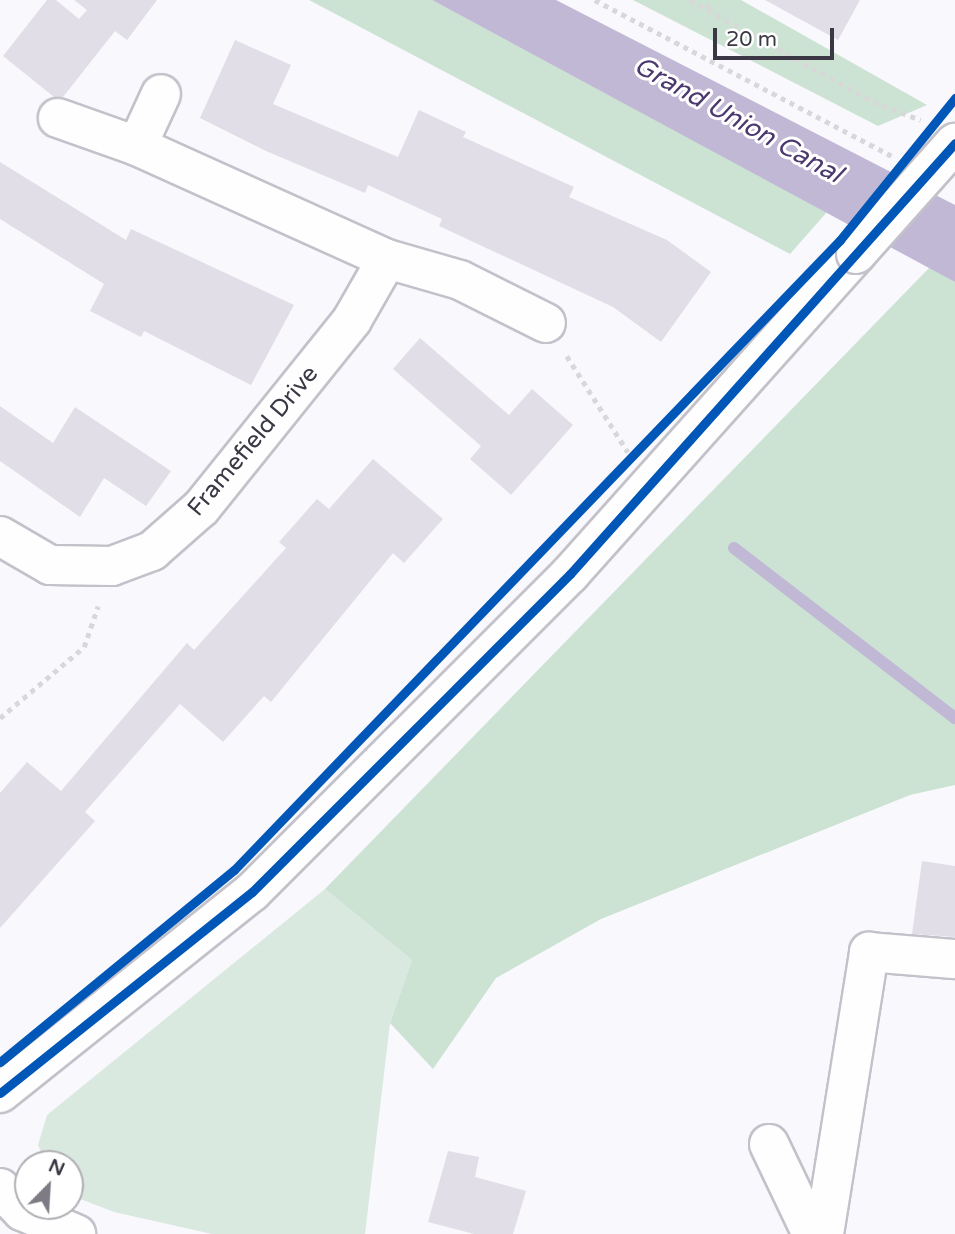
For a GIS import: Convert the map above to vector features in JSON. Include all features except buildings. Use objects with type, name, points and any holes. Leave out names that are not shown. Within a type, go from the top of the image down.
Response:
[{"type":"street","points":[[137,146],[161,94]]},
{"type":"street","points":[[58,118],[137,146],[387,258],[460,280],[546,323]]},
{"type":"street","points":[[0,1093],[252,892],[570,574],[856,254],[945,134]]},
{"type":"street","name":"Framefield Drive","points":[[0,536],[50,565],[112,566],[152,551],[201,508],[352,320],[387,258]]},
{"type":"street","points":[[824,1234],[869,952],[955,960]]},
{"type":"street","points":[[769,1144],[812,1234]]},
{"type":"street","points":[[0,1188],[22,1212],[76,1234]]},
{"type":"path","points":[[595,0],[906,163]]},
{"type":"path","points":[[690,0],[873,102],[945,134]]},
{"type":"path","points":[[707,9],[711,0]]},
{"type":"path","points":[[860,106],[873,102]]},
{"type":"path","points":[[821,118],[834,114]]},
{"type":"path","points":[[546,323],[632,458]]},
{"type":"path","points":[[0,718],[84,647],[112,566]]},
{"type":"shaded area","points":[[325,889],[412,960],[390,1023],[365,1234],[212,1234],[114,1212],[84,1200],[84,1150],[40,1150],[38,1145],[47,1115]]},
{"type":"green space","points":[[309,0],[432,0],[827,212],[790,254]]},
{"type":"green space","points":[[633,0],[741,0],[927,105],[878,126]]},
{"type":"green space","points":[[930,267],[955,282],[955,785],[910,795],[601,919],[496,978],[433,1069],[390,1023],[412,960],[325,889]]},
{"type":"water","name":"Grand Union Canal","points":[[432,0],[556,0],[955,205],[955,282]]},
{"type":"waterway","points":[[734,548],[955,718]]},
{"type":"cycle path","points":[[0,1062],[234,870],[840,240],[955,98]]},
{"type":"cycle path","points":[[0,1093],[252,892],[570,574],[955,143]]}]
